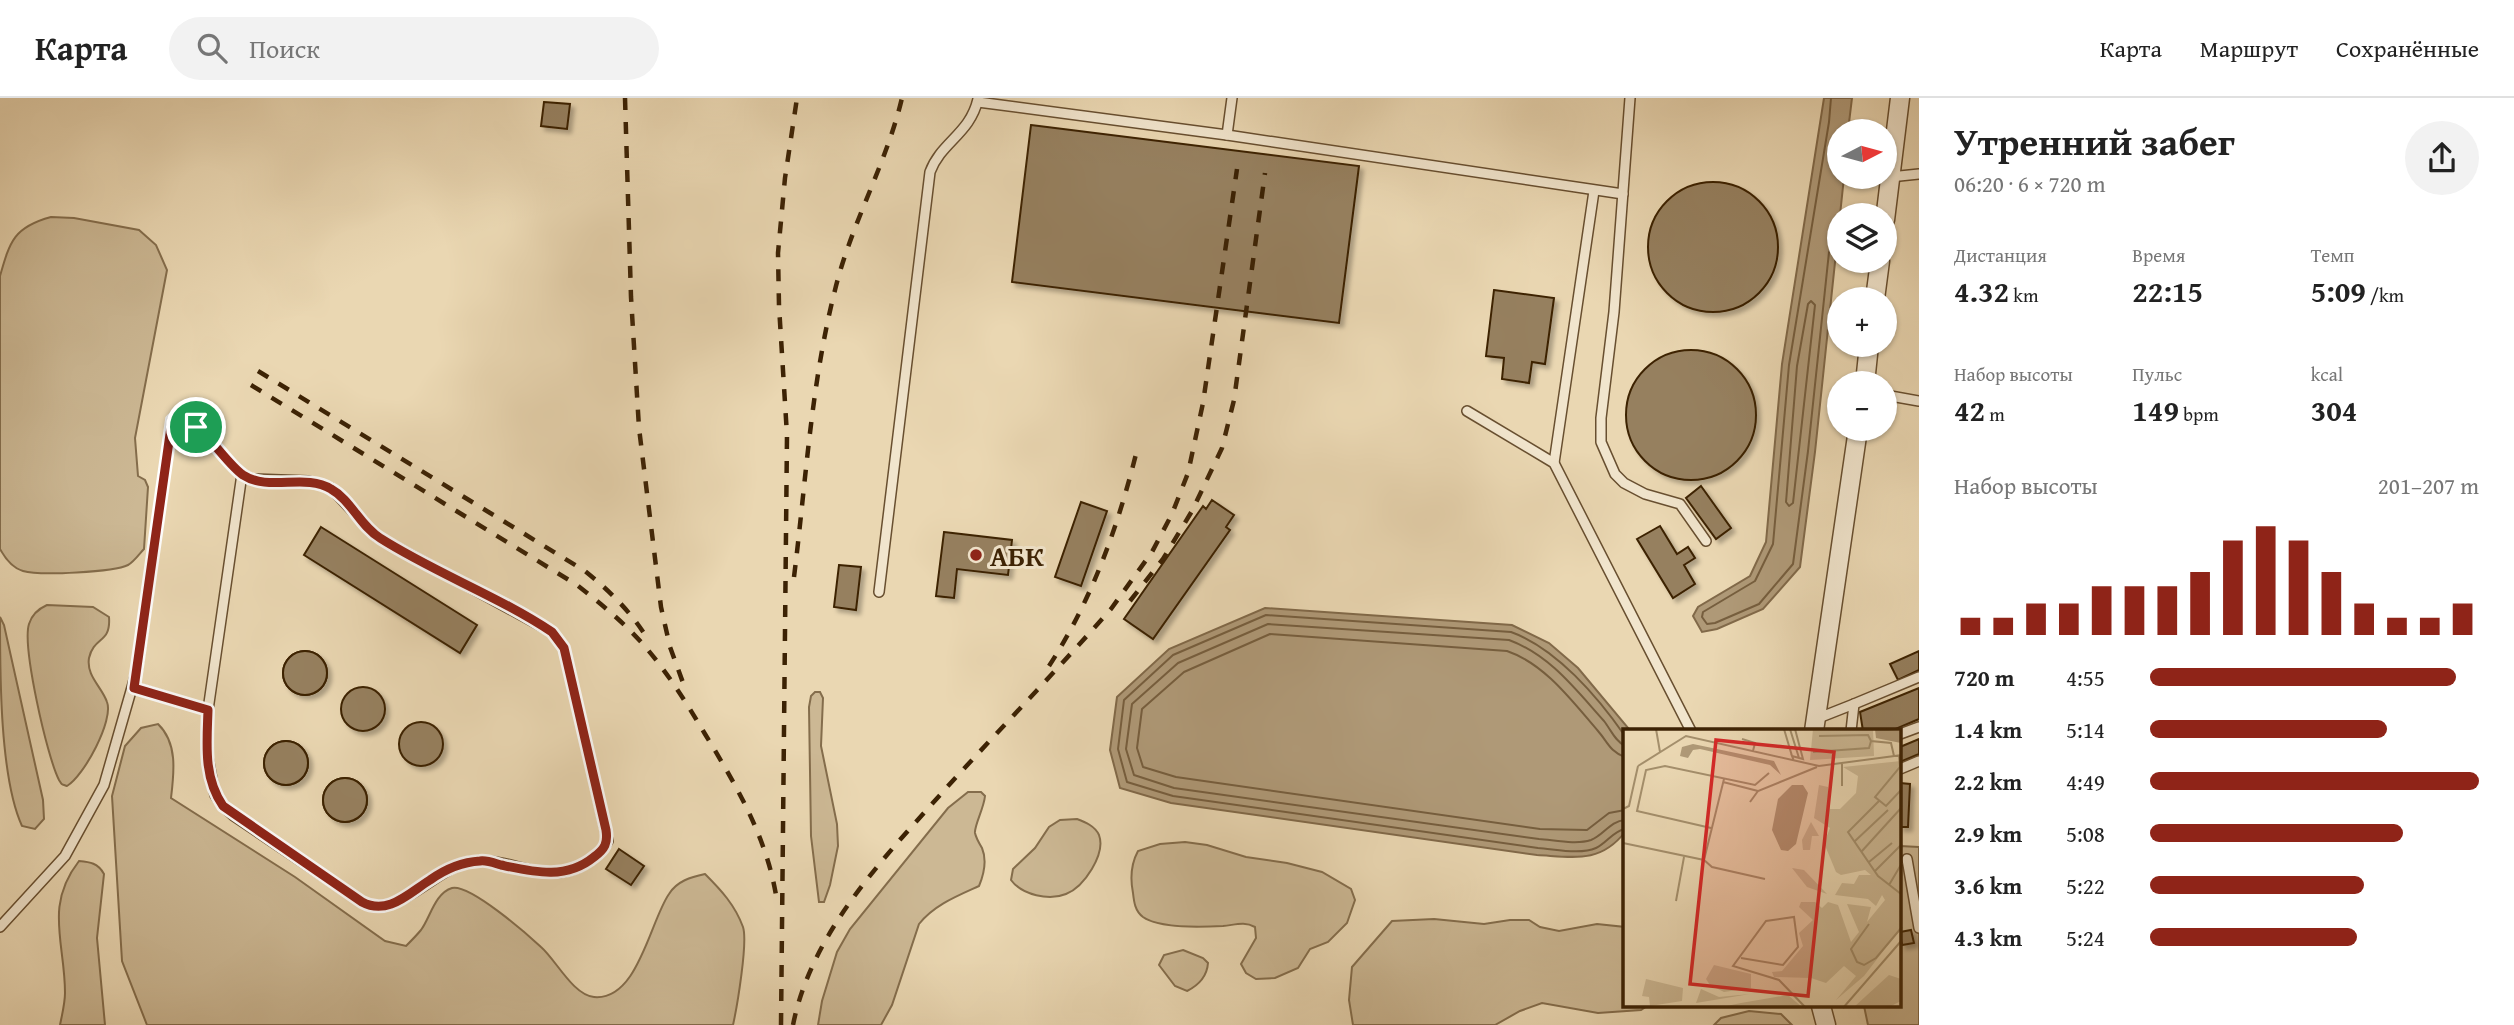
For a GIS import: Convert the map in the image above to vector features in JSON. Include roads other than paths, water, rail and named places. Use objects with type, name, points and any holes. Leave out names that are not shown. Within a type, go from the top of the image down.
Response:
[{"type":"street","points":[[1897,122],[1900,98]]},
{"type":"street","points":[[1815,725],[1856,441]]},
{"type":"street","points":[[1821,1007],[1826,1025]]},
{"type":"lane","points":[[1227,135],[1232,98]]},
{"type":"lane","points":[[1630,98],[1601,442],[1615,474],[1624,483],[1645,494],[1680,504],[1706,541]]},
{"type":"lane","points":[[879,592],[930,172],[935,158],[957,138],[978,100],[1623,194]]},
{"type":"lane","points":[[1897,176],[1919,174]]},
{"type":"lane","points":[[1554,463],[1594,191]]},
{"type":"lane","points":[[1897,398],[1919,401]]},
{"type":"lane","points":[[1467,411],[1554,463],[1690,729]]},
{"type":"lane","points":[[0,927],[65,856],[104,785],[134,688],[172,420],[181,418],[196,427],[242,474],[252,479],[308,481],[331,488],[376,536],[552,632],[564,648],[608,841],[603,850],[591,860],[564,872],[547,874],[484,860],[466,862],[432,878],[390,905],[369,906],[223,806],[215,794],[208,770],[208,710],[242,474]]},
{"type":"lane","points":[[1815,725],[1854,704],[1919,677]]},
{"type":"lane","points":[[134,688],[208,710]]},
{"type":"lane","points":[[1851,729],[1854,704]]},
{"type":"lane","points":[[1902,733],[1919,726]]},
{"type":"lane","points":[[1902,768],[1919,761]]},
{"type":"lane","points":[[1907,859],[1919,928]]},
{"type":"water","points":[[1824,98],[1852,98],[1849,119],[1827,119],[1827,189],[1843,189],[1841,203],[1827,203],[1827,273],[1834,273],[1832,287],[1827,287],[1827,338],[1800,567],[1763,609],[1717,629],[1702,632],[1693,616],[1698,607],[1750,576],[1766,542],[1782,364]]},
{"type":"water","points":[[1265,608],[1512,625],[1549,643],[1578,668],[1629,729],[1623,729],[1623,834],[1616,842],[1596,854],[1574,857],[1537,855],[1171,803],[1120,788],[1110,750],[1117,697],[1169,649]]},
{"type":"railway","points":[[625,98],[631,297],[639,428],[661,607],[670,647],[686,691]]},
{"type":"railway","points":[[781,1025],[787,435],[778,253],[785,178],[797,98]]},
{"type":"railway","points":[[794,577],[815,397],[827,325],[842,266],[887,147],[902,98]]},
{"type":"railway","points":[[793,1025],[803,990],[817,957],[854,896],[924,812],[1111,609],[1152,552],[1172,514],[1188,473],[1203,403],[1237,169]]},
{"type":"railway","points":[[1130,601],[1163,559],[1192,511],[1222,448],[1234,400],[1265,173]]},
{"type":"railway","points":[[258,371],[585,571],[620,603],[649,641]]},
{"type":"railway","points":[[251,385],[577,585],[626,627],[667,675],[728,772],[765,852],[776,895]]},
{"type":"railway","points":[[1049,666],[1079,614],[1103,560],[1138,446]]},
{"type":"place","name":"АБК","points":[[976,555]]}]
